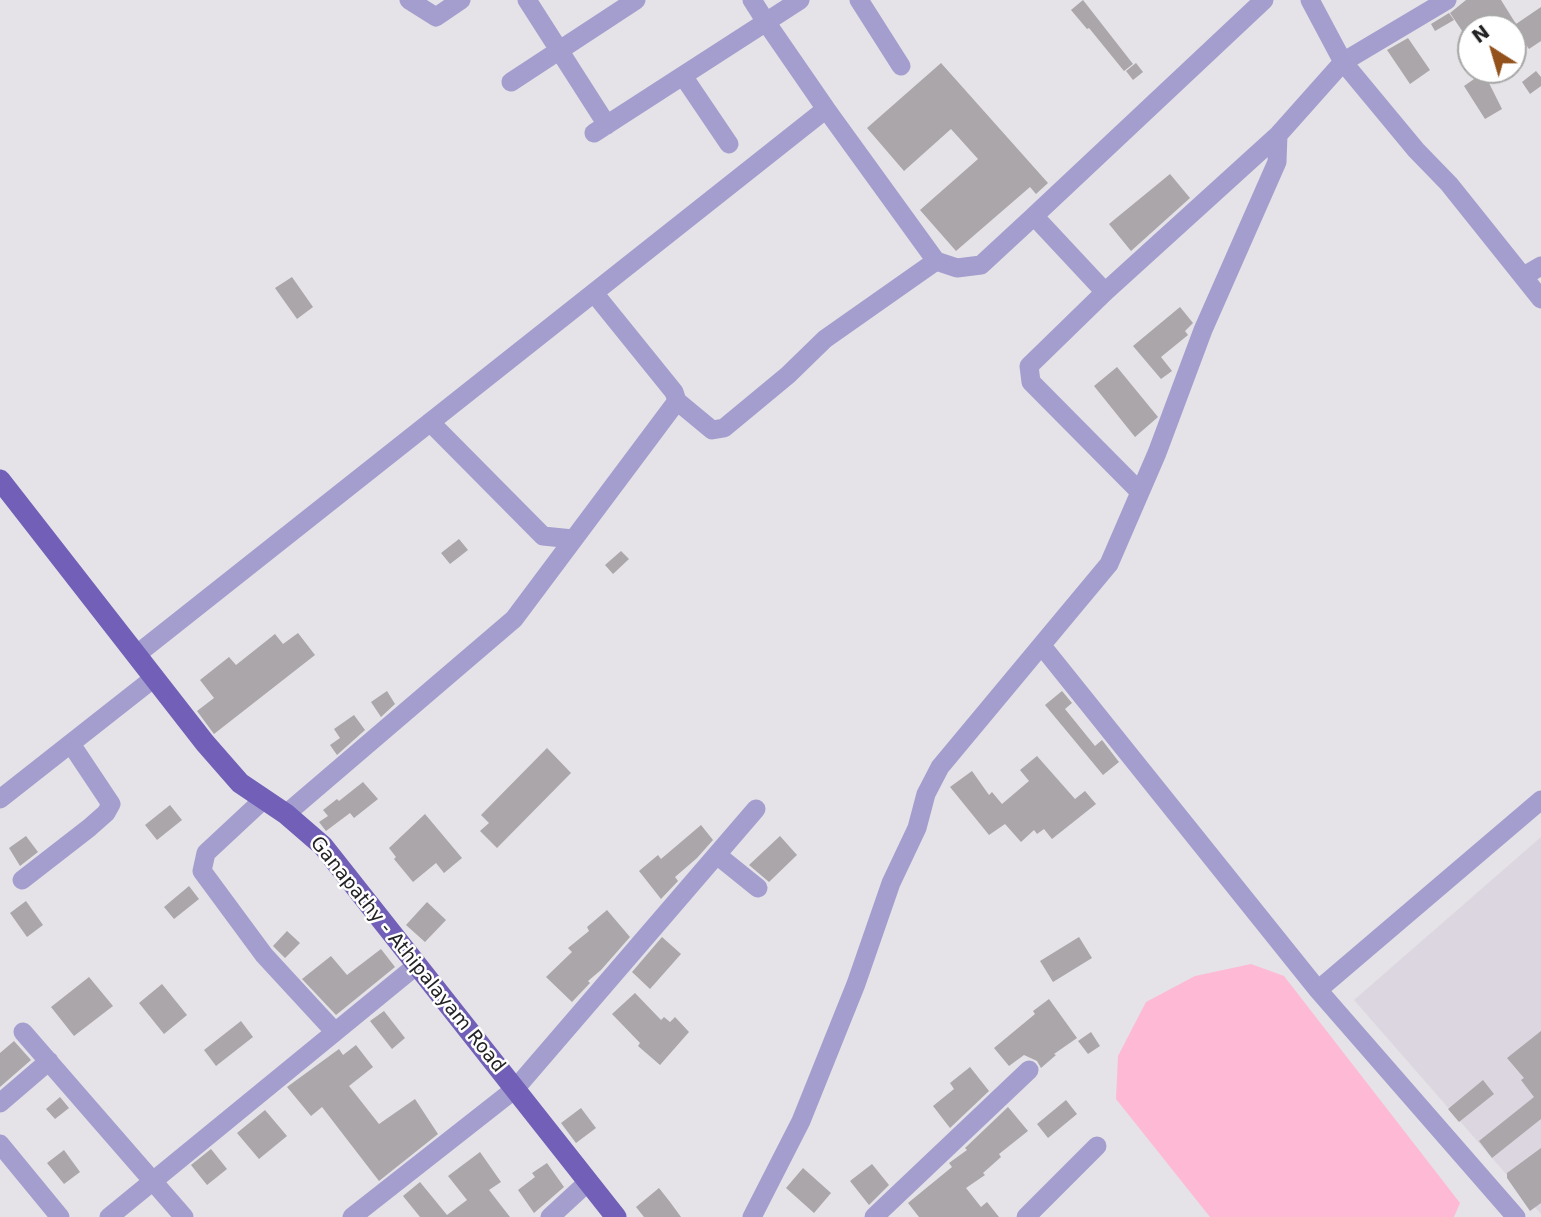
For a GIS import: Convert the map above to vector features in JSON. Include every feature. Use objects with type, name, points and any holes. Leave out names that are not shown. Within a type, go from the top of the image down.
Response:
[{"type":"main road","name":"Ganapathy - Athipalayam Road","points":[[0,480],[154,678],[240,783],[286,814],[323,846],[616,1217]]},
{"type":"street","points":[[410,0],[436,17],[461,0]]},
{"type":"street","points":[[527,0],[559,50],[601,129],[800,0]]},
{"type":"street","points":[[511,82],[636,0]]},
{"type":"street","points":[[752,0],[826,109],[936,261],[957,268],[981,265],[1264,0]]},
{"type":"street","points":[[859,0],[901,66]]},
{"type":"street","points":[[1310,0],[1343,62],[1416,150],[1532,271],[1541,299]]},
{"type":"street","points":[[1139,491],[1031,382],[1029,366],[1105,292],[1278,135],[1343,62],[1447,0]]},
{"type":"street","points":[[682,76],[729,144]]},
{"type":"street","points":[[136,655],[826,109]]},
{"type":"street","points":[[752,1217],[801,1121],[856,984],[891,883],[917,828],[926,794],[940,767],[1109,564],[1157,453],[1203,330],[1276,162],[1278,135]]},
{"type":"street","points":[[1034,216],[1105,292]]},
{"type":"street","points":[[594,293],[674,392],[677,401],[712,430],[724,428],[788,375],[825,339],[936,261]]},
{"type":"street","points":[[286,814],[514,619],[677,401]]},
{"type":"street","points":[[430,422],[543,536],[573,539]]},
{"type":"street","points":[[1042,646],[1318,990],[1516,1217]]},
{"type":"street","points":[[0,799],[154,678]]},
{"type":"street","points":[[22,880],[89,828],[106,813],[111,804],[71,744]]},
{"type":"street","points":[[264,799],[206,853],[202,871],[264,955],[335,1032]]},
{"type":"street","points":[[1318,990],[1541,800]]},
{"type":"street","points":[[352,1217],[516,1089],[756,809]]},
{"type":"street","points":[[717,855],[758,888]]},
{"type":"street","points":[[109,1217],[417,965]]},
{"type":"street","points":[[23,1032],[184,1217]]},
{"type":"street","points":[[0,1103],[49,1061]]},
{"type":"street","points":[[874,1217],[1029,1070]]},
{"type":"street","points":[[0,1144],[60,1217]]},
{"type":"street","points":[[1026,1217],[1097,1146]]},
{"type":"street","points":[[550,1217],[588,1182]]},
{"type":"shaded area","points":[[1541,837],[1541,1214],[1354,1000]]},
{"type":"shaded area","points":[[1251,964],[1284,976],[1460,1203],[1454,1217],[1210,1217],[1116,1099],[1118,1056],[1146,1002],[1195,976]]},
{"type":"building","points":[[1083,0],[1133,64],[1124,71],[1071,10]]},
{"type":"building","points":[[1466,0],[1501,0],[1510,14],[1457,14],[1457,23],[1450,13]]},
{"type":"building","points":[[1541,7],[1541,41],[1529,49],[1527,17]]},
{"type":"building","points":[[1449,13],[1454,20],[1435,31],[1431,24]]},
{"type":"building","points":[[1408,38],[1430,70],[1410,84],[1387,50]]},
{"type":"building","points":[[941,63],[1048,183],[1036,194],[1030,187],[956,251],[920,210],[978,159],[951,129],[904,171],[867,128]]},
{"type":"building","points":[[1136,63],[1143,72],[1133,80],[1126,71]]},
{"type":"building","points":[[1536,71],[1541,77],[1541,86],[1530,94],[1523,84],[1527,84],[1527,78]]},
{"type":"building","points":[[1490,84],[1502,109],[1485,119],[1464,86]]},
{"type":"building","points":[[1170,174],[1190,198],[1131,251],[1109,224]]},
{"type":"building","points":[[292,277],[313,307],[297,319],[275,288]]},
{"type":"building","points":[[1180,307],[1193,323],[1185,331],[1188,335],[1161,357],[1172,371],[1161,379],[1133,346]]},
{"type":"building","points":[[1117,367],[1158,417],[1135,437],[1094,386]]},
{"type":"building","points":[[459,539],[468,550],[450,564],[441,553]]},
{"type":"building","points":[[621,551],[629,559],[613,574],[605,565]]},
{"type":"building","points":[[298,633],[315,655],[214,734],[197,711],[214,698],[200,680],[229,657],[236,665],[275,634],[283,644]]},
{"type":"building","points":[[387,691],[395,704],[381,717],[371,702]]},
{"type":"building","points":[[1062,691],[1072,703],[1065,709],[1095,746],[1102,740],[1119,762],[1103,775],[1045,705]]},
{"type":"building","points":[[354,715],[365,730],[337,755],[330,745],[340,738],[334,729]]},
{"type":"building","points":[[547,748],[571,773],[497,848],[480,831],[489,823],[481,815]]},
{"type":"building","points":[[1037,756],[1075,799],[1085,791],[1096,804],[1052,839],[1044,829],[1037,834],[1034,830],[1021,842],[1005,824],[989,835],[950,787],[972,771],[989,795],[992,792],[1002,804],[1029,781],[1020,770]]},
{"type":"building","points":[[363,782],[378,799],[354,818],[350,813],[326,831],[319,822],[328,816],[323,810]]},
{"type":"building","points":[[170,805],[182,820],[157,840],[145,825]]},
{"type":"building","points":[[425,814],[462,858],[444,873],[436,863],[413,882],[394,859],[396,857],[389,848]]},
{"type":"building","points":[[701,825],[713,840],[675,877],[678,881],[661,899],[639,871],[658,855],[661,859]]},
{"type":"building","points":[[26,836],[38,852],[20,866],[9,848]]},
{"type":"building","points":[[780,836],[797,855],[769,882],[749,865]]},
{"type":"building","points":[[189,886],[199,899],[174,919],[164,907]]},
{"type":"building","points":[[26,901],[43,925],[27,937],[10,913]]},
{"type":"building","points":[[427,902],[446,920],[425,942],[406,925]]},
{"type":"building","points":[[607,910],[630,937],[572,1002],[546,977],[572,952],[568,948],[589,931],[587,927]]},
{"type":"building","points":[[287,931],[300,943],[285,958],[273,946]]},
{"type":"building","points":[[662,937],[681,954],[650,989],[632,972]]},
{"type":"building","points":[[1079,937],[1092,958],[1053,982],[1040,961]]},
{"type":"building","points":[[381,949],[395,967],[336,1015],[302,979],[331,956],[347,975]]},
{"type":"building","points":[[89,977],[113,1006],[74,1036],[51,1007]]},
{"type":"building","points":[[162,984],[187,1015],[164,1034],[139,1003]]},
{"type":"building","points":[[635,993],[661,1020],[664,1017],[670,1022],[675,1017],[689,1032],[660,1065],[638,1046],[640,1043],[612,1014]]},
{"type":"building","points":[[1049,999],[1077,1038],[1054,1054],[1056,1055],[1041,1068],[1037,1061],[1024,1055],[1009,1066],[994,1048]]},
{"type":"building","points":[[384,1011],[405,1038],[392,1049],[370,1021]]},
{"type":"building","points":[[241,1021],[253,1037],[216,1066],[204,1050]]},
{"type":"building","points":[[1541,1031],[1541,1119],[1492,1158],[1479,1141],[1534,1097],[1521,1080],[1524,1078],[1507,1058]]},
{"type":"building","points":[[1091,1032],[1100,1046],[1088,1054],[1078,1041]]},
{"type":"building","points":[[14,1041],[31,1060],[0,1087],[0,1053]]},
{"type":"building","points":[[356,1045],[373,1067],[349,1086],[379,1124],[415,1099],[438,1134],[379,1181],[322,1107],[311,1116],[287,1087],[339,1049],[343,1055]]},
{"type":"building","points":[[970,1067],[989,1091],[950,1128],[933,1106],[954,1089],[950,1083]]},
{"type":"building","points":[[1483,1080],[1494,1094],[1459,1122],[1448,1109]]},
{"type":"building","points":[[60,1097],[69,1108],[55,1119],[46,1109]]},
{"type":"building","points":[[1066,1100],[1077,1114],[1048,1138],[1037,1124]]},
{"type":"building","points":[[1008,1107],[1028,1131],[999,1154],[1001,1157],[983,1173],[985,1175],[966,1188],[981,1207],[987,1202],[999,1217],[919,1217],[908,1203],[952,1167],[949,1163],[967,1150],[965,1148]]},
{"type":"building","points":[[581,1108],[596,1128],[576,1143],[561,1123]]},
{"type":"building","points":[[265,1110],[287,1136],[259,1159],[237,1133]]},
{"type":"building","points":[[1541,1148],[1541,1203],[1530,1211],[1507,1178],[1507,1173]]},
{"type":"building","points":[[211,1149],[227,1169],[207,1185],[191,1165]]},
{"type":"building","points":[[64,1150],[80,1172],[64,1184],[47,1163]]},
{"type":"building","points":[[480,1152],[501,1182],[489,1190],[510,1217],[420,1217],[403,1196],[420,1182],[447,1215],[467,1200],[448,1176]]},
{"type":"building","points":[[547,1163],[564,1187],[534,1213],[518,1190],[535,1177],[532,1173]]},
{"type":"building","points":[[872,1164],[889,1185],[869,1205],[850,1181]]},
{"type":"building","points":[[803,1168],[831,1193],[814,1213],[786,1188]]},
{"type":"building","points":[[659,1188],[681,1217],[644,1217],[636,1207]]}]
